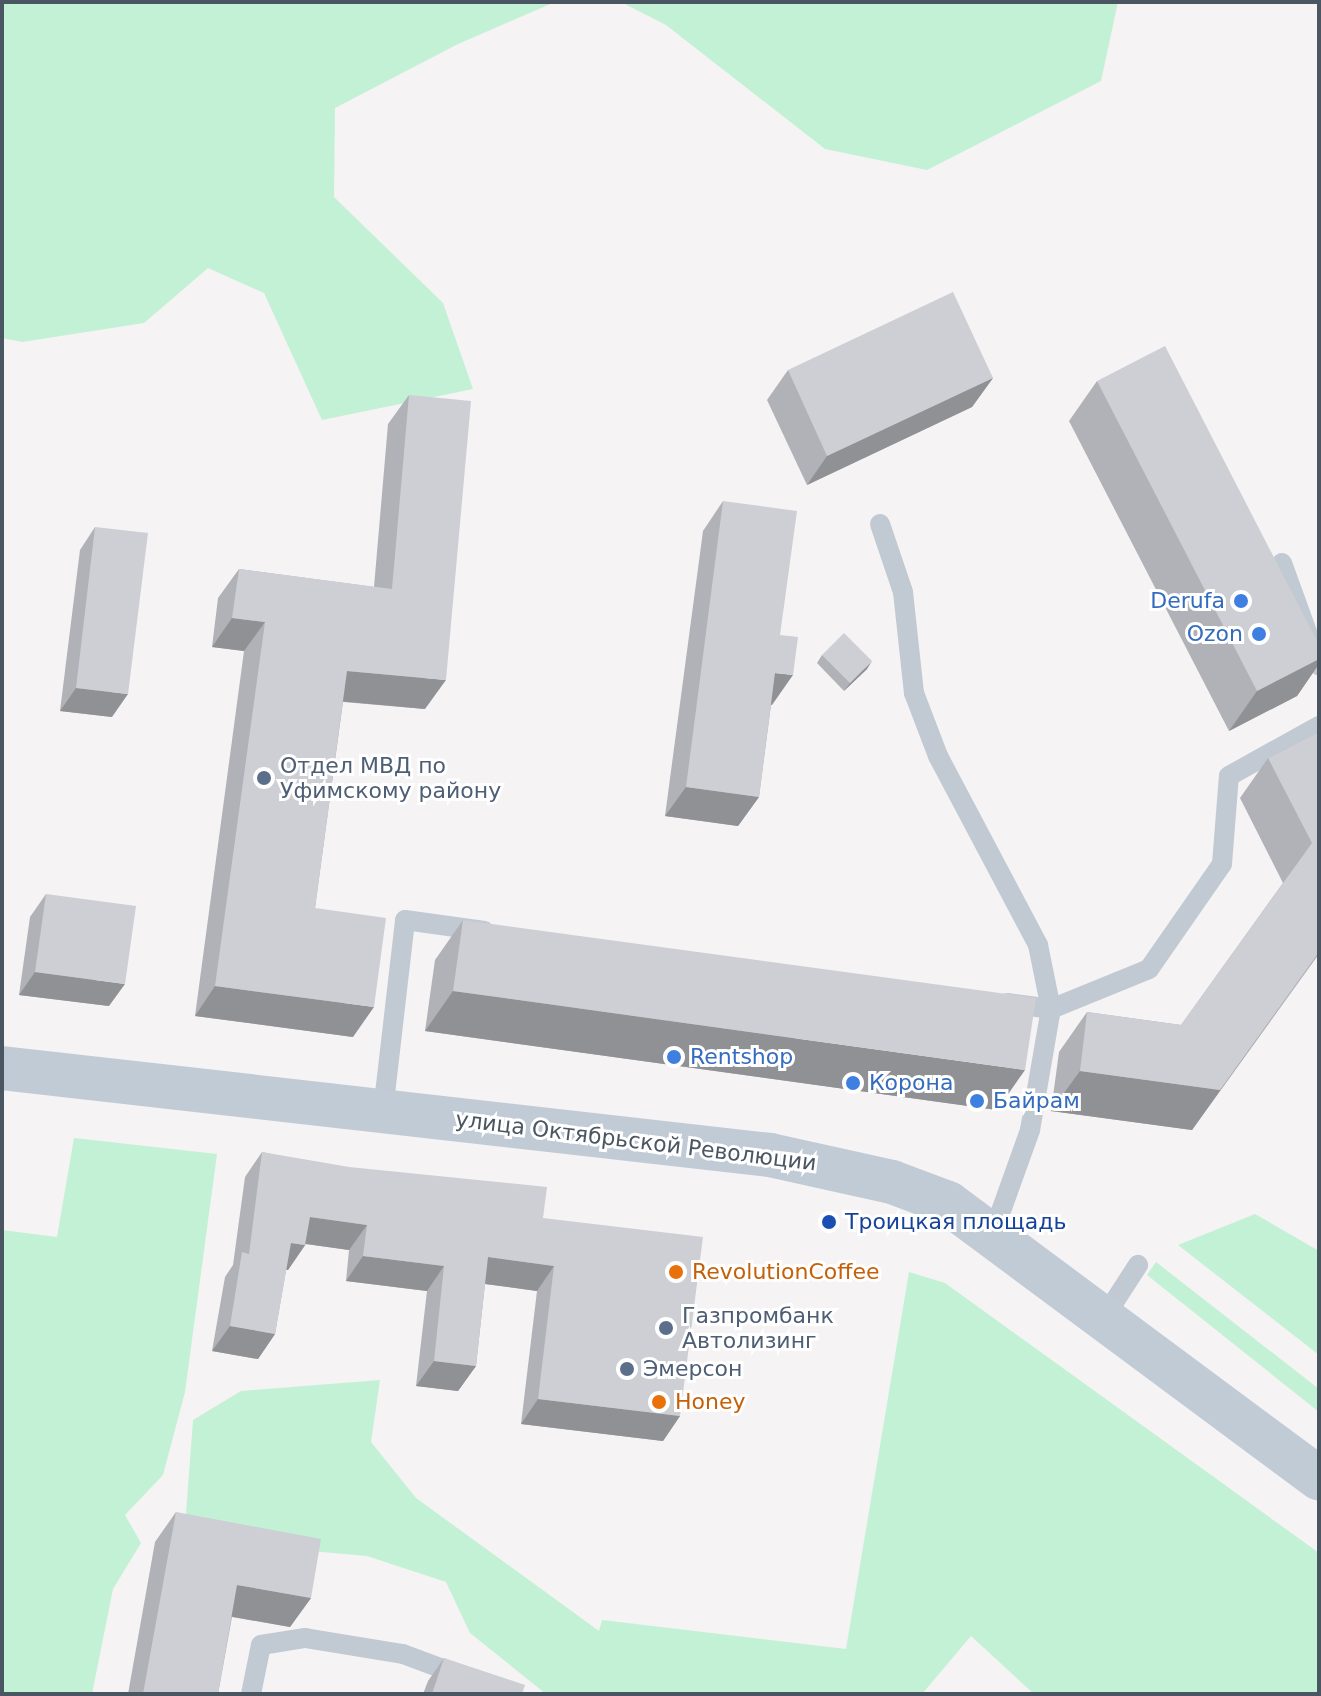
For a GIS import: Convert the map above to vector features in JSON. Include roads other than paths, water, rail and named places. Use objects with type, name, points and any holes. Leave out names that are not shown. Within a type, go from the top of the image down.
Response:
[{"type":"street","name":"улица Октябрьской Революции","points":[[2,1068],[832,1165],[948,1203],[991,1239],[1105,1316],[1319,1479]]},
{"type":"lane","points":[[880,524],[903,592],[914,693],[945,769],[1038,945],[1051,1009],[1030,1130],[991,1239]]},
{"type":"lane","points":[[1282,563],[1319,665]]},
{"type":"lane","points":[[988,1000],[1051,1009],[1149,969],[1222,864],[1229,776],[1319,726]]},
{"type":"lane","points":[[383,1111],[405,920],[500,933]]},
{"type":"lane","points":[[1105,1316],[1138,1265]]},
{"type":"lane","points":[[251,1694],[261,1645],[305,1638],[403,1654],[510,1694]]},
{"type":"place","name":"Derufa","points":[[1241,601]]},
{"type":"place","name":"Ozon","points":[[1259,634]]},
{"type":"place","name":"Отдел МВД по Уфимскому району","points":[[264,778]]},
{"type":"place","name":"Rentshop","points":[[674,1057]]},
{"type":"place","name":"Корона","points":[[853,1083]]},
{"type":"place","name":"Байрам","points":[[977,1101]]},
{"type":"place","name":"Троицкая площадь","points":[[829,1222]]},
{"type":"place","name":"RevolutionCoffee","points":[[676,1272]]},
{"type":"place","name":"Газпромбанк Автолизинг","points":[[666,1328]]},
{"type":"place","name":"Эмерсон","points":[[627,1369]]},
{"type":"place","name":"Honey","points":[[659,1402]]}]
